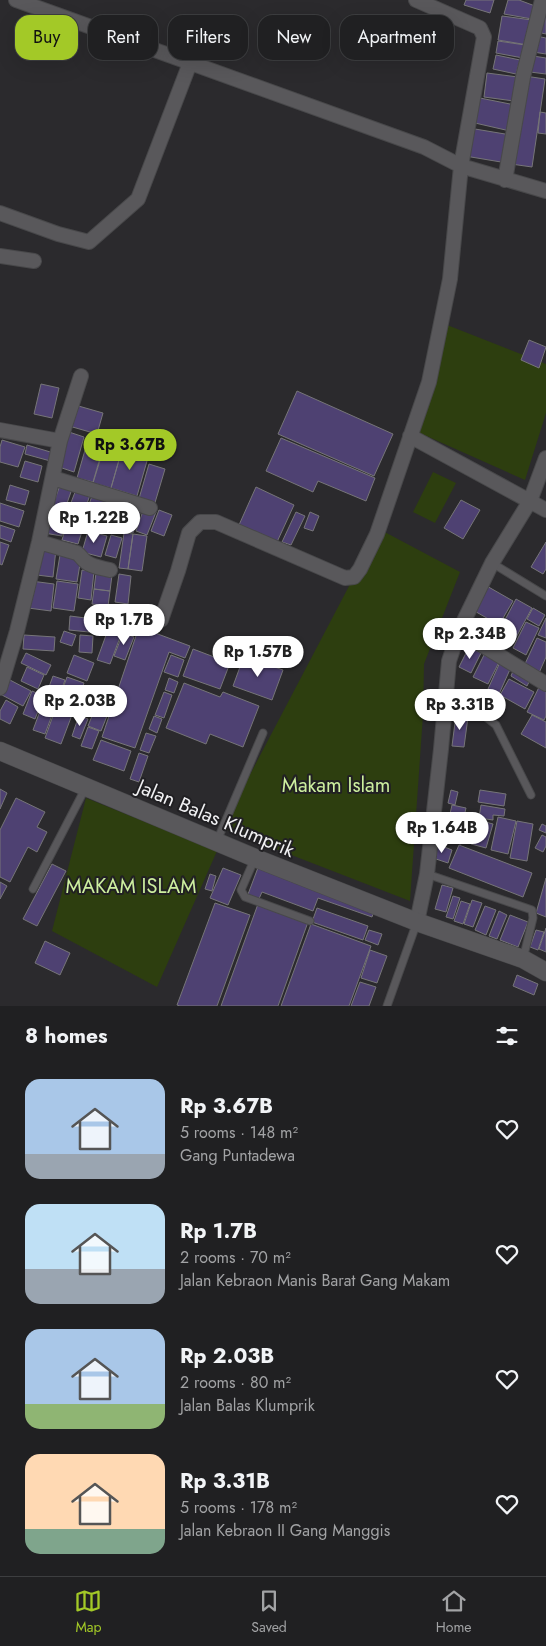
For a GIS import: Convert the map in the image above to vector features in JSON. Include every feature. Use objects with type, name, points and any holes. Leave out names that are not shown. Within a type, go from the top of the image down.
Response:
[{"type":"street","points":[[16,0],[424,147],[461,166],[546,191]]},
{"type":"street","points":[[161,620],[189,533],[200,522],[216,522],[345,578],[354,577],[360,569],[377,534],[428,382],[442,323],[450,279],[461,166],[484,37],[480,28],[416,0]]},
{"type":"street","points":[[505,180],[523,78],[542,0]]},
{"type":"street","points":[[0,213],[58,234],[89,242],[138,199],[190,63]]},
{"type":"street","points":[[0,256],[34,261]]},
{"type":"street","points":[[0,688],[17,631],[39,542],[60,440],[81,376]]},
{"type":"street","points":[[0,430],[60,440]]},
{"type":"street","points":[[410,436],[546,510]]},
{"type":"street","points":[[417,922],[427,874],[448,661],[459,631],[492,563],[530,501],[546,458]]},
{"type":"street","points":[[53,478],[150,508]]},
{"type":"street","points":[[39,542],[77,554],[90,565],[110,570]]},
{"type":"street","points":[[459,631],[546,684]]},
{"type":"street","name":"Jalan Balas Klumprik","points":[[0,751],[255,858],[417,922],[523,959],[546,972]]},
{"type":"lane","points":[[492,563],[546,596]]},
{"type":"lane","points":[[445,706],[482,714],[496,725],[531,795]]},
{"type":"lane","points":[[217,841],[263,732]]},
{"type":"lane","points":[[33,889],[86,787]]},
{"type":"lane","points":[[255,858],[241,890],[246,897],[310,921]]},
{"type":"lane","points":[[427,874],[532,910],[533,918],[523,959]]},
{"type":"lane","points":[[387,1006],[417,922]]},
{"type":"green space","points":[[442,323],[546,364],[546,413],[525,480],[413,430]]},
{"type":"green space","points":[[433,472],[456,483],[435,523],[413,512]]},
{"type":"green space","name":"Makam Islam","points":[[379,529],[460,572],[424,664],[423,715],[410,901],[222,828]]},
{"type":"green space","name":"MAKAM ISLAM","points":[[86,798],[217,851],[157,987],[52,931]]},
{"type":"building","points":[[466,0],[494,0],[490,13],[464,5]]},
{"type":"building","points":[[508,0],[519,0],[535,6],[532,19],[504,14]]},
{"type":"building","points":[[546,10],[546,34],[537,32]]},
{"type":"building","points":[[502,16],[532,20],[528,45],[498,40]]},
{"type":"building","points":[[536,36],[546,38],[546,54],[533,52]]},
{"type":"building","points":[[498,41],[525,45],[523,58],[496,53]]},
{"type":"building","points":[[496,55],[520,60],[516,74],[493,69]]},
{"type":"building","points":[[533,56],[546,58],[546,74],[530,72]]},
{"type":"building","points":[[487,73],[518,77],[514,101],[484,97]]},
{"type":"building","points":[[525,76],[545,79],[532,167],[511,164]]},
{"type":"building","points":[[480,98],[515,105],[510,131],[475,123]]},
{"type":"building","points":[[540,112],[546,113],[546,134],[538,133]]},
{"type":"building","points":[[469,128],[511,135],[507,163],[465,156]]},
{"type":"building","points":[[529,340],[546,347],[539,368],[521,360]]},
{"type":"building","points":[[41,384],[59,388],[52,418],[34,414]]},
{"type":"building","points":[[297,391],[393,434],[374,476],[278,434]]},
{"type":"building","points":[[75,405],[103,413],[97,434],[69,426]]},
{"type":"building","points":[[69,432],[84,437],[74,472],[59,467]]},
{"type":"building","points":[[89,436],[105,441],[93,482],[77,478]]},
{"type":"building","points":[[281,438],[375,478],[366,501],[318,481],[313,492],[266,471]]},
{"type":"building","points":[[2,440],[25,447],[18,467],[0,462]]},
{"type":"building","points":[[106,441],[123,446],[111,488],[93,483]]},
{"type":"building","points":[[27,445],[57,454],[54,462],[25,454]]},
{"type":"building","points":[[123,446],[149,454],[137,496],[111,488]]},
{"type":"building","points":[[25,461],[42,466],[38,482],[20,477]]},
{"type":"building","points":[[149,464],[165,469],[154,506],[138,502]]},
{"type":"building","points":[[61,482],[73,486],[64,512],[52,508]]},
{"type":"building","points":[[10,485],[29,491],[25,505],[6,500]]},
{"type":"building","points":[[77,487],[91,492],[82,518],[67,513]]},
{"type":"building","points":[[256,487],[294,505],[277,542],[239,525]]},
{"type":"building","points":[[93,493],[108,499],[99,525],[84,519]]},
{"type":"building","points":[[112,500],[129,506],[122,525],[105,519]]},
{"type":"building","points":[[461,500],[480,510],[463,539],[444,528]]},
{"type":"building","points":[[0,503],[24,511],[19,527],[0,521]]},
{"type":"building","points":[[132,504],[142,508],[133,533],[123,529]]},
{"type":"building","points":[[144,508],[156,512],[147,535],[136,531]]},
{"type":"building","points":[[159,510],[172,515],[164,536],[151,531]]},
{"type":"building","points":[[48,512],[65,514],[62,536],[44,533]]},
{"type":"building","points":[[296,512],[305,516],[291,545],[282,542]]},
{"type":"building","points":[[310,512],[319,516],[313,531],[304,528]]},
{"type":"building","points":[[68,520],[84,525],[78,544],[62,540]]},
{"type":"building","points":[[0,525],[15,530],[11,542],[0,538]]},
{"type":"building","points":[[88,531],[107,536],[101,557],[82,552]]},
{"type":"building","points":[[124,533],[133,534],[128,569],[119,568]]},
{"type":"building","points":[[133,534],[147,536],[142,571],[128,569]]},
{"type":"building","points":[[111,535],[122,538],[116,558],[105,555]]},
{"type":"building","points":[[0,542],[9,545],[2,565],[0,564]]},
{"type":"building","points":[[546,542],[546,569],[543,574],[531,567]]},
{"type":"building","points":[[40,547],[56,549],[53,577],[37,575]]},
{"type":"building","points":[[60,555],[81,558],[77,582],[56,579]]},
{"type":"building","points":[[82,570],[94,571],[91,600],[78,598]]},
{"type":"building","points":[[96,573],[112,575],[110,591],[94,589]]},
{"type":"building","points":[[119,574],[131,576],[128,604],[115,602]]},
{"type":"building","points":[[31,581],[54,584],[51,611],[28,608]]},
{"type":"building","points":[[57,581],[78,584],[74,611],[53,608]]},
{"type":"building","points":[[485,585],[513,601],[499,625],[471,609]]},
{"type":"building","points":[[94,589],[110,591],[108,606],[92,604]]},
{"type":"building","points":[[516,599],[532,608],[513,643],[497,635]]},
{"type":"building","points":[[533,608],[545,615],[539,626],[527,619]]},
{"type":"building","points":[[70,616],[101,620],[99,633],[69,630]]},
{"type":"building","points":[[546,618],[546,638],[538,635]]},
{"type":"building","points":[[526,622],[539,628],[526,655],[513,648]]},
{"type":"building","points":[[109,627],[122,632],[110,664],[97,660]]},
{"type":"building","points":[[139,627],[190,646],[185,658],[169,652],[135,748],[102,737]]},
{"type":"building","points":[[64,631],[76,635],[72,646],[60,642]]},
{"type":"building","points":[[123,633],[134,637],[125,660],[114,656]]},
{"type":"building","points":[[24,635],[55,637],[54,651],[23,649]]},
{"type":"building","points":[[80,635],[93,636],[92,653],[79,652]]},
{"type":"building","points":[[537,638],[546,642],[546,657],[539,673],[524,666]]},
{"type":"building","points":[[469,647],[481,653],[471,673],[459,667]]},
{"type":"building","points":[[193,649],[230,663],[220,689],[183,676]]},
{"type":"building","points":[[26,653],[51,665],[46,675],[21,663]]},
{"type":"building","points":[[74,655],[94,663],[87,681],[67,673]]},
{"type":"building","points":[[171,655],[184,660],[178,677],[164,672]]},
{"type":"building","points":[[484,655],[499,662],[488,684],[473,677]]},
{"type":"building","points":[[244,656],[283,670],[272,700],[233,686]]},
{"type":"building","points":[[501,660],[512,665],[499,694],[488,689]]},
{"type":"building","points":[[27,667],[44,675],[38,689],[21,681]]},
{"type":"building","points":[[513,671],[530,680],[527,686],[511,676]]},
{"type":"building","points":[[53,676],[65,680],[45,734],[33,730]]},
{"type":"building","points":[[67,677],[84,683],[61,744],[45,738]]},
{"type":"building","points":[[169,678],[178,682],[174,693],[165,690]]},
{"type":"building","points":[[8,679],[31,691],[23,706],[0,694]]},
{"type":"building","points":[[509,679],[534,692],[525,709],[500,695]]},
{"type":"building","points":[[184,683],[220,697],[223,692],[259,706],[243,747],[210,734],[206,744],[166,728]]},
{"type":"building","points":[[541,683],[546,685],[546,716],[544,720],[527,712]]},
{"type":"building","points":[[32,691],[44,696],[35,719],[23,714]]},
{"type":"building","points":[[164,692],[172,695],[164,718],[155,715]]},
{"type":"building","points":[[6,700],[18,707],[10,724],[0,719],[0,711]]},
{"type":"building","points":[[94,711],[107,716],[101,731],[88,726]]},
{"type":"building","points":[[79,715],[88,719],[80,739],[72,736]]},
{"type":"building","points":[[456,715],[468,717],[464,747],[452,746]]},
{"type":"building","points":[[532,715],[546,722],[546,748],[521,734]]},
{"type":"building","points":[[154,716],[162,719],[157,733],[149,729]]},
{"type":"building","points":[[88,727],[99,731],[92,749],[81,746]]},
{"type":"building","points":[[146,733],[156,736],[149,753],[140,750]]},
{"type":"building","points":[[101,740],[131,751],[124,771],[93,760]]},
{"type":"building","points":[[139,753],[148,756],[139,782],[130,779]]},
{"type":"building","points":[[0,789],[7,793],[0,809]]},
{"type":"building","points":[[451,790],[458,792],[455,805],[448,803]]},
{"type":"building","points":[[480,790],[506,794],[504,806],[478,802]]},
{"type":"building","points":[[16,798],[45,812],[37,827],[47,832],[37,852],[28,847],[10,882],[0,877],[0,830]]},
{"type":"building","points":[[452,805],[466,808],[461,830],[447,827]]},
{"type":"building","points":[[481,805],[505,809],[504,816],[493,815],[493,820],[479,818]]},
{"type":"building","points":[[498,817],[516,821],[508,854],[491,850]]},
{"type":"building","points":[[478,820],[493,824],[486,848],[471,844]]},
{"type":"building","points":[[517,821],[533,824],[527,861],[510,858]]},
{"type":"building","points":[[542,824],[546,826],[546,833],[539,830]]},
{"type":"building","points":[[449,830],[464,834],[461,844],[446,840]]},
{"type":"building","points":[[542,835],[546,837],[546,846],[543,852],[535,848]]},
{"type":"building","points":[[437,844],[452,850],[448,863],[433,858]]},
{"type":"building","points":[[459,845],[532,873],[523,897],[449,868]]},
{"type":"building","points":[[52,864],[66,871],[37,926],[23,919]]},
{"type":"building","points":[[259,865],[375,908],[372,917],[318,898],[313,911],[262,892],[258,901],[247,897]]},
{"type":"building","points":[[223,868],[241,875],[228,905],[210,898]]},
{"type":"building","points":[[210,874],[216,876],[212,891],[205,889]]},
{"type":"building","points":[[546,878],[546,917],[536,913]]},
{"type":"building","points":[[0,882],[7,886],[0,899]]},
{"type":"building","points":[[442,885],[453,888],[446,912],[435,909]]},
{"type":"building","points":[[453,896],[460,898],[453,919],[446,917]]},
{"type":"building","points":[[472,900],[482,903],[473,927],[464,924]]},
{"type":"building","points":[[461,901],[470,904],[463,924],[454,921]]},
{"type":"building","points":[[215,903],[250,915],[217,1006],[177,1005]]},
{"type":"building","points":[[258,904],[308,922],[278,1006],[221,1006]]},
{"type":"building","points":[[485,906],[496,910],[486,935],[475,930]]},
{"type":"building","points":[[317,908],[368,926],[363,940],[312,922]]},
{"type":"building","points":[[499,911],[507,915],[497,939],[489,936]]},
{"type":"building","points":[[510,915],[528,922],[518,947],[500,940]]},
{"type":"building","points":[[311,924],[371,946],[349,1006],[281,1006]]},
{"type":"building","points":[[546,928],[546,952],[539,949]]},
{"type":"building","points":[[369,930],[382,934],[378,945],[365,940]]},
{"type":"building","points":[[536,930],[544,932],[538,950],[530,947]]},
{"type":"building","points":[[45,941],[70,953],[60,975],[35,963]]},
{"type":"building","points":[[370,950],[387,956],[377,983],[361,978]]},
{"type":"building","points":[[517,975],[538,984],[534,995],[513,986]]},
{"type":"building","points":[[360,982],[376,987],[369,1006],[351,1006]]}]
